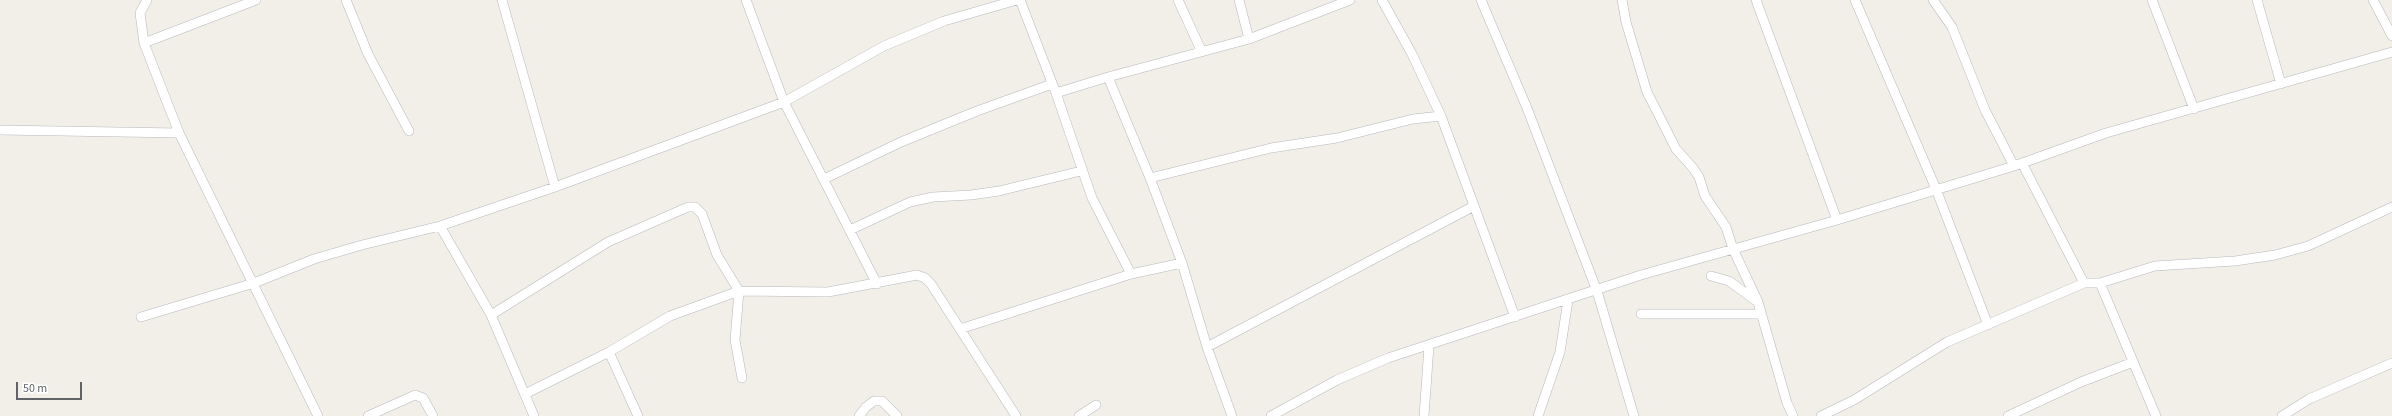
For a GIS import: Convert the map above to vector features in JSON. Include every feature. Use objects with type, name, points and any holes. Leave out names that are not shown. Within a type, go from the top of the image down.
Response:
[{"type":"street","points":[[147,0],[140,13],[144,43],[179,133],[318,416]]},
{"type":"street","points":[[144,43],[256,0]]},
{"type":"street","points":[[346,0],[368,54],[409,131]]},
{"type":"street","points":[[502,0],[555,188]]},
{"type":"street","points":[[746,0],[784,102],[876,284]]},
{"type":"street","points":[[141,316],[254,283],[314,259],[355,247],[440,226],[555,188],[784,102],[884,46],[944,21],[1019,0],[1054,88],[1092,198],[1132,274]]},
{"type":"street","points":[[1178,0],[1202,52]]},
{"type":"street","points":[[1239,0],[1249,39]]},
{"type":"street","points":[[824,179],[901,142],[977,111],[1054,88],[1108,77],[1249,39],[1350,0]]},
{"type":"street","points":[[1382,0],[1412,54],[1441,116],[1515,318]]},
{"type":"street","points":[[1481,0],[1527,108],[1597,291],[1634,416]]},
{"type":"street","points":[[1622,0],[1626,22],[1650,99],[1676,149],[1694,168],[1699,177],[1705,196],[1712,208],[1722,218],[1733,249],[1758,302],[1787,403],[1794,416]]},
{"type":"street","points":[[1756,0],[1838,220]]},
{"type":"street","points":[[1855,0],[1936,189],[1988,325]]},
{"type":"street","points":[[1933,0],[1952,27],[1985,110],[2018,165],[2084,283]]},
{"type":"street","points":[[2152,0],[2194,109]]},
{"type":"street","points":[[2257,0],[2281,84]]},
{"type":"street","points":[[2373,0],[2392,36]]},
{"type":"street","points":[[1271,416],[1361,368],[1597,291],[1641,275],[1838,220],[2018,165],[2106,133],[2392,52]]},
{"type":"street","points":[[1108,77],[1150,178],[1182,263],[1207,347],[1232,416]]},
{"type":"street","points":[[1150,178],[1271,148],[1337,138],[1413,119],[1441,116]]},
{"type":"street","points":[[0,130],[179,133]]},
{"type":"street","points":[[850,230],[910,202],[933,197],[971,195],[999,191],[1082,171]]},
{"type":"street","points":[[1207,347],[1474,206]]},
{"type":"street","points":[[491,316],[608,242],[688,207],[695,207],[702,214],[717,255],[739,291],[735,340],[742,378]]},
{"type":"street","points":[[1821,416],[1854,400],[1947,342],[2084,283],[2100,283],[2155,266],[2235,261],[2275,255],[2308,246],[2392,207]]},
{"type":"street","points":[[440,226],[491,316],[526,394],[534,416]]},
{"type":"street","points":[[960,328],[1132,274],[1182,263]]},
{"type":"street","points":[[526,394],[609,352],[670,316],[739,291],[828,292],[917,275],[925,278],[960,328],[1016,416]]},
{"type":"street","points":[[1711,276],[1729,281],[1758,302]]},
{"type":"street","points":[[2100,283],[2156,416]]},
{"type":"street","points":[[1538,416],[1560,352],[1568,300]]},
{"type":"street","points":[[1641,314],[1761,314]]},
{"type":"street","points":[[1424,416],[1429,346]]},
{"type":"street","points":[[609,352],[638,416]]},
{"type":"street","points":[[2008,416],[2081,382],[2133,362]]},
{"type":"street","points":[[2282,416],[2309,399],[2392,363]]},
{"type":"street","points":[[368,416],[415,395],[423,398],[433,416]]},
{"type":"street","points":[[858,416],[874,401],[882,400],[897,416]]},
{"type":"street","points":[[1079,416],[1096,405]]}]
